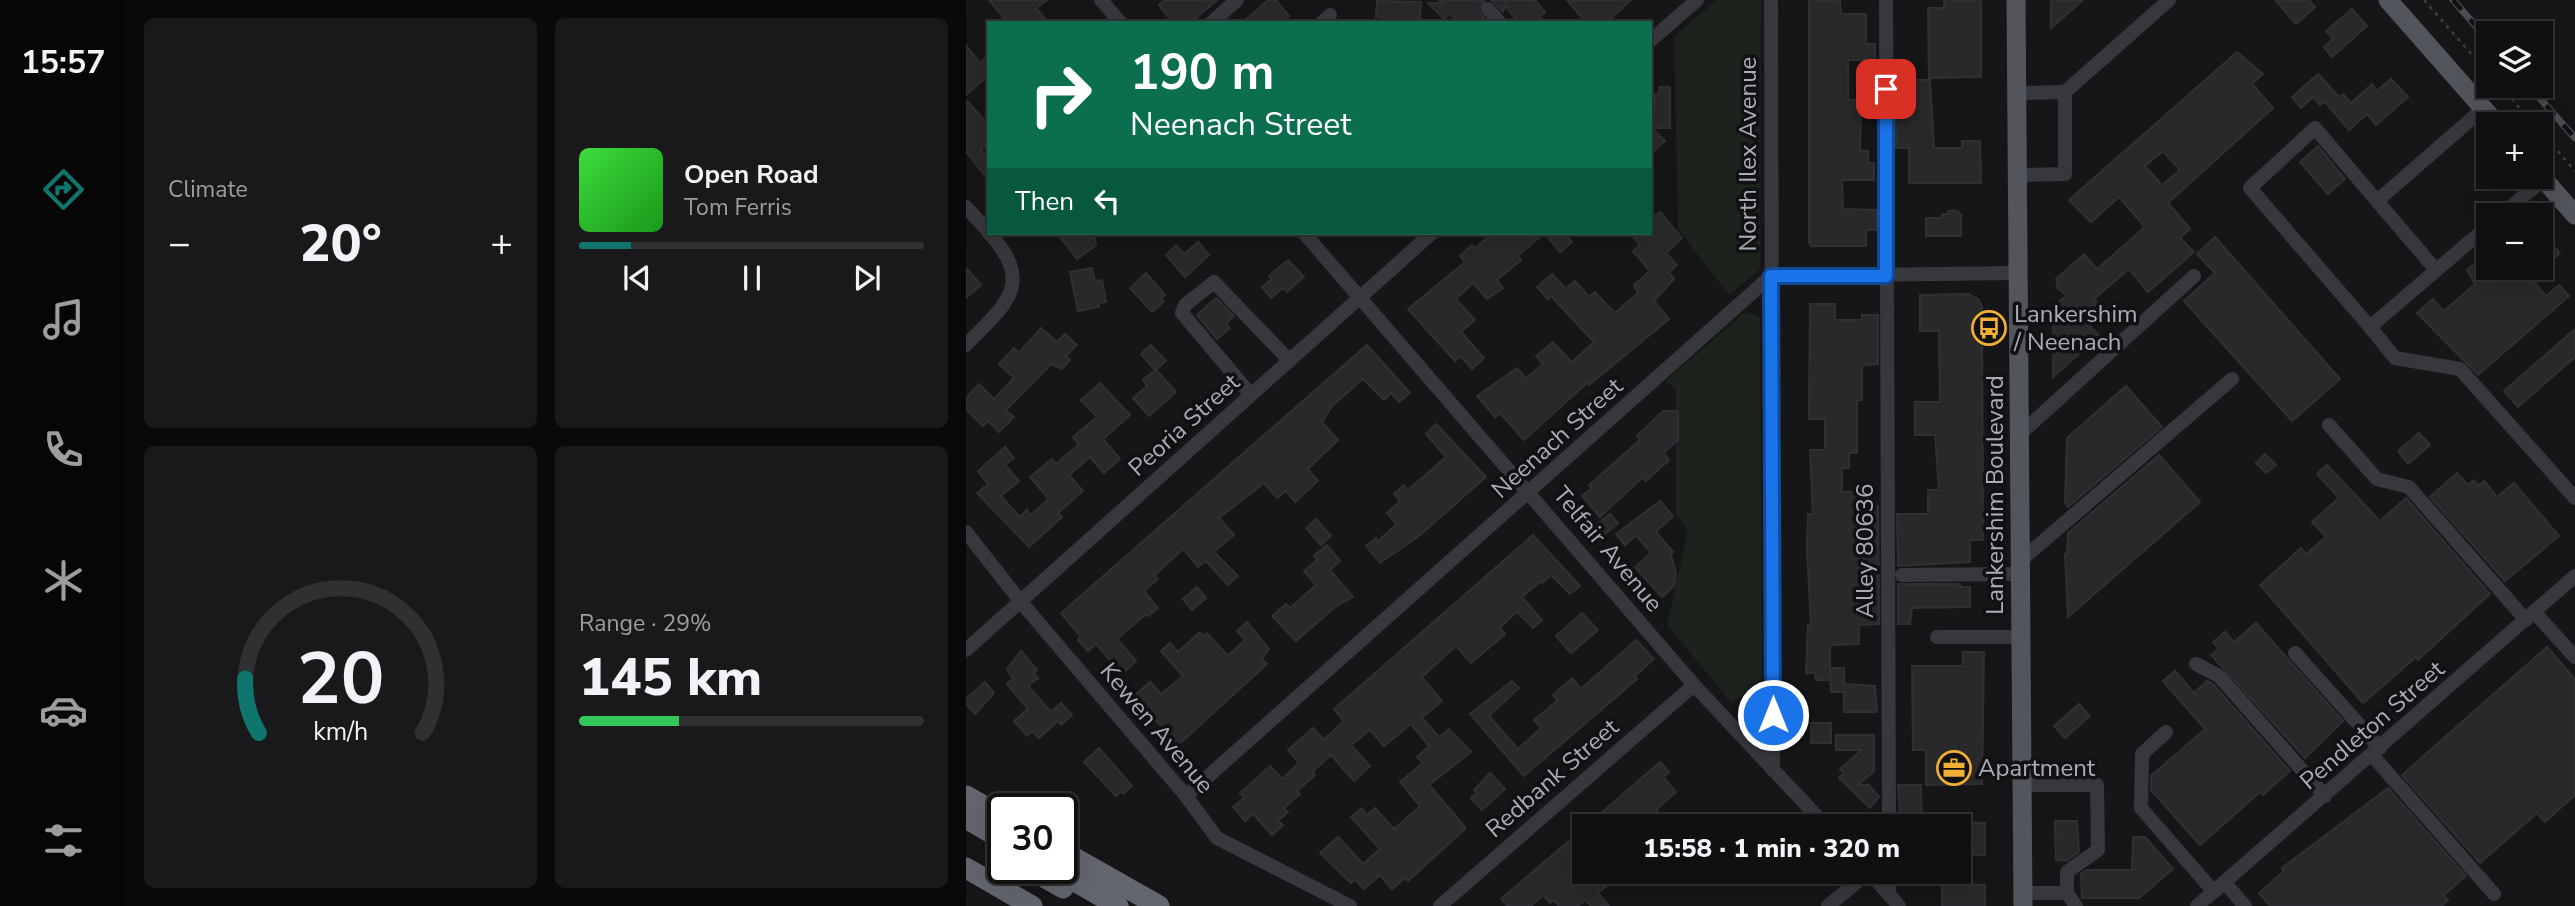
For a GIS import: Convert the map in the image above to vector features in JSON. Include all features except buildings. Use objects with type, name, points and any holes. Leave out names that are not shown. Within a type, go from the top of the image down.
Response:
[{"type":"highway","points":[[966,796],[987,808]]},
{"type":"highway","points":[[966,818],[987,830]]},
{"type":"highway","points":[[966,832],[987,844]]},
{"type":"highway","points":[[1078,860],[1158,906]]},
{"type":"highway","points":[[966,868],[1032,906]]},
{"type":"highway","points":[[1078,883],[1118,906]]},
{"type":"highway","points":[[1056,884],[1094,906]]},
{"type":"main road","name":"Lankershim Boulevard","points":[[2016,0],[2023,900]]},
{"type":"main road","points":[[2388,0],[2487,112]]},
{"type":"main road","points":[[2553,189],[2575,215]]},
{"type":"street","points":[[1101,0],[1119,21]]},
{"type":"street","points":[[1214,21],[1237,0]]},
{"type":"street","points":[[1652,39],[1697,0]]},
{"type":"street","name":"North Ilex Avenue","points":[[1771,0],[1773,769]]},
{"type":"street","name":"Alley 80636","points":[[1886,0],[1889,814]]},
{"type":"street","points":[[2017,93],[2065,92],[2169,0]]},
{"type":"street","points":[[1488,9],[1498,21]]},
{"type":"street","points":[[2017,174],[2065,174],[2065,92]]},
{"type":"street","points":[[2377,201],[2484,108]]},
{"type":"street","points":[[2436,270],[2315,128],[2249,188],[2395,358],[2460,369],[2575,498]]},
{"type":"street","points":[[2514,203],[2530,189]]},
{"type":"street","points":[[966,207],[987,231]]},
{"type":"street","points":[[966,345],[1009,301],[1014,275],[1005,250],[991,235]]},
{"type":"street","name":"Telfair Avenue","points":[[1306,235],[1694,685],[1815,814]]},
{"type":"street","name":"Peoria Street","points":[[966,650],[1430,235]]},
{"type":"street","points":[[2370,327],[2476,236]]},
{"type":"street","points":[[1771,276],[2018,273]]},
{"type":"street","name":"Neenach Street","points":[[1186,796],[1771,276]]},
{"type":"street","points":[[2019,435],[2194,276]]},
{"type":"street","points":[[1251,395],[1182,313],[1185,305],[1214,282],[1289,360]]},
{"type":"street","points":[[1902,575],[2019,568],[2232,379]]},
{"type":"street","points":[[2329,425],[2377,480],[2409,487],[2530,617],[2575,657]]},
{"type":"street","name":"Kewen Avenue","points":[[966,532],[1021,603],[1186,796],[1217,838],[1350,906]]},
{"type":"street","name":"Pendleton Street","points":[[2197,906],[2575,576]]},
{"type":"street","points":[[1937,637],[2020,637]]},
{"type":"street","points":[[2295,653],[2494,894]]},
{"type":"street","points":[[2196,664],[2219,676],[2325,796]]},
{"type":"street","name":"Redbank Street","points":[[1440,906],[1694,685]]},
{"type":"street","points":[[2166,732],[2142,754],[2141,808],[2220,887],[2245,906]]},
{"type":"street","points":[[2022,785],[2097,785],[2098,850],[2067,873],[2067,893],[2076,906]]},
{"type":"street","points":[[1828,906],[1855,884]]},
{"type":"street","points":[[1880,884],[1899,906]]},
{"type":"street","points":[[1889,884],[1889,894]]},
{"type":"street","points":[[2023,900],[2067,893]]},
{"type":"path","points":[[2424,0],[2476,59]]},
{"type":"path","points":[[2511,98],[2523,112]]},
{"type":"path","points":[[2553,146],[2575,171]]},
{"type":"shaded area","points":[[1717,0],[1761,0],[1760,269],[1729,295],[1678,229],[1674,37]]},
{"type":"shaded area","points":[[1745,312],[1760,317],[1762,696],[1753,691],[1750,697],[1744,696],[1732,703],[1667,625],[1688,531],[1676,514],[1676,390],[1666,381]]},
{"type":"railway","points":[[2453,0],[2476,26]]},
{"type":"railway","points":[[2540,98],[2575,138]]},
{"type":"place","name":"Lankershim / Neenach","points":[[1989,328]]},
{"type":"place","name":"Apartment","points":[[1954,768]]},
{"type":"route","points":[[1773,715],[1771,276],[1886,276],[1886,89]]}]
